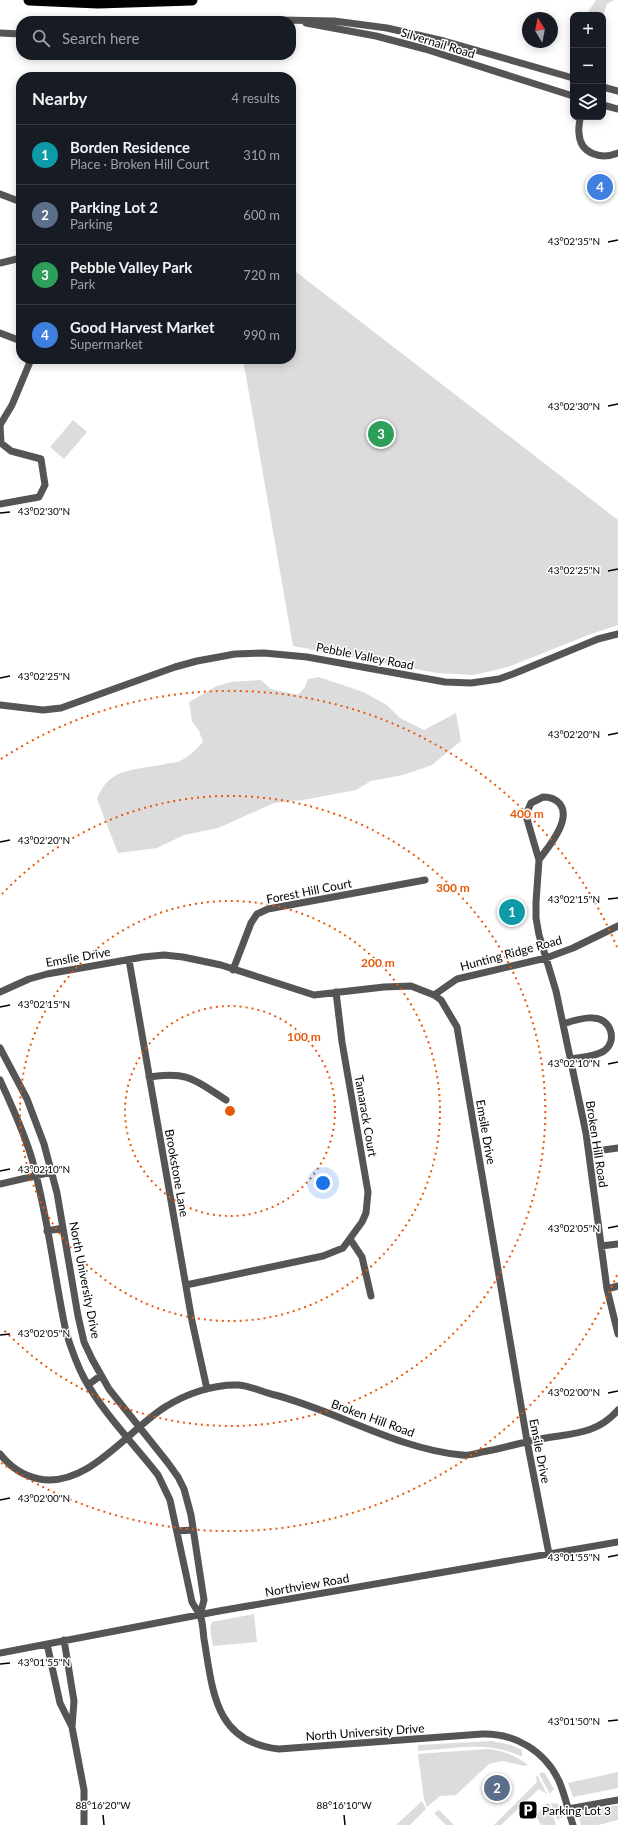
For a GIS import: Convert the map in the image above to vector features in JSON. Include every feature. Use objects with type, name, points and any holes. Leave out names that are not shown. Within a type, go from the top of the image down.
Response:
[{"type":"highway","points":[[29,0],[98,3],[192,0]]},
{"type":"street","name":"Silvernail Road","points":[[296,21],[334,21],[387,28],[444,41],[570,77]]},
{"type":"street","name":"Silvernail Road","points":[[296,21],[376,36],[410,45],[570,95]]},
{"type":"street","points":[[0,33],[16,34]]},
{"type":"street","points":[[606,88],[618,91]]},
{"type":"street","points":[[606,106],[618,109]]},
{"type":"street","points":[[580,120],[579,134],[584,148],[595,155],[607,156],[618,153]]},
{"type":"street","points":[[0,194],[16,200]]},
{"type":"street","points":[[0,263],[16,259]]},
{"type":"street","points":[[0,333],[16,340]]},
{"type":"street","points":[[0,504],[39,497],[45,485],[41,459],[11,451],[1,443],[0,426],[12,405],[29,364]]},
{"type":"street","name":"Pebble Valley Road","points":[[0,705],[48,710],[61,708],[175,667],[197,661],[235,654],[254,653],[307,657],[445,682],[485,682],[513,674],[598,639],[618,634]]},
{"type":"street","points":[[541,797],[547,797],[556,800],[561,806],[564,819],[555,837],[539,860],[527,819],[527,812],[533,801],[541,797]]},
{"type":"street","name":"Broken Hill Road","points":[[539,860],[536,918],[563,1024],[589,1152],[607,1289],[618,1334]]},
{"type":"street","name":"Forest Hill Court","points":[[233,970],[251,924],[257,914],[268,909],[425,880]]},
{"type":"street","name":"Hunting Ridge Road","points":[[434,995],[457,979],[546,958],[572,948],[618,926]]},
{"type":"street","name":"Emsile Drive","points":[[164,955],[183,957],[314,994],[384,986],[411,986],[434,995],[441,1000],[457,1027],[527,1441],[549,1554]]},
{"type":"street","name":"Emslie Drive","points":[[0,992],[30,979],[47,974],[164,955]]},
{"type":"street","name":"Brookstone Lane","points":[[129,960],[198,1354],[207,1389]]},
{"type":"street","name":"Tamarack Court","points":[[186,1285],[323,1256],[343,1248],[362,1222],[366,1213],[368,1192],[342,1042],[336,992]]},
{"type":"street","points":[[563,1024],[595,1018],[602,1020],[608,1025],[611,1032],[610,1043],[602,1052],[570,1059]]},
{"type":"street","name":"North University Drive","points":[[0,1048],[35,1119],[44,1144],[52,1172],[81,1329],[92,1359],[100,1376],[178,1477],[187,1501],[204,1600],[200,1615]]},
{"type":"street","points":[[149,1077],[170,1074],[186,1077],[197,1081],[226,1100]]},
{"type":"street","name":"North University Drive","points":[[0,1080],[24,1136],[36,1176],[66,1332],[73,1355],[95,1397],[158,1475],[166,1488],[170,1500],[192,1602],[200,1615],[214,1696],[228,1723],[248,1740],[264,1746],[288,1749],[482,1734],[505,1736],[523,1743],[543,1757],[558,1779],[573,1825]]},
{"type":"street","points":[[589,1152],[618,1148]]},
{"type":"street","points":[[0,1184],[52,1172]]},
{"type":"street","points":[[47,1231],[63,1228]]},
{"type":"street","points":[[350,1239],[362,1257],[371,1296]]},
{"type":"street","points":[[601,1246],[618,1244]]},
{"type":"street","points":[[607,1289],[618,1286]]},
{"type":"street","points":[[88,1384],[100,1376]]},
{"type":"street","name":"Broken Hill Road","points":[[0,1454],[9,1464],[30,1477],[45,1480],[62,1479],[76,1475],[90,1467],[169,1404],[207,1389],[240,1385],[295,1400],[399,1440],[435,1451],[464,1456],[501,1449],[527,1441],[592,1430],[609,1421],[618,1410]]},
{"type":"street","points":[[177,1531],[193,1530]]},
{"type":"street","name":"Northview Road","points":[[0,1653],[200,1615],[618,1542]]},
{"type":"street","points":[[64,1640],[74,1701],[72,1727],[84,1790],[84,1825]]},
{"type":"street","points":[[47,1644],[60,1703],[72,1727]]},
{"type":"street","points":[[568,1810],[618,1800]]},
{"type":"shaded area","points":[[596,0],[614,0],[607,4],[604,12],[588,12]]},
{"type":"shaded area","points":[[296,272],[618,520],[618,625],[591,634],[508,667],[474,675],[437,673],[293,646],[244,364],[296,364]]},
{"type":"shaded area","points":[[73,420],[87,432],[64,459],[50,447]]},
{"type":"shaded area","points":[[319,677],[363,692],[387,705],[400,718],[424,730],[456,713],[461,741],[432,765],[403,775],[371,781],[356,790],[303,800],[274,803],[218,828],[184,835],[157,848],[118,853],[97,799],[103,788],[118,774],[137,769],[175,763],[191,754],[203,742],[199,731],[192,721],[189,702],[217,686],[231,682],[261,680],[271,689],[298,695],[305,687],[308,679]]},
{"type":"shaded area","points":[[254,1614],[257,1642],[213,1646],[210,1628],[212,1622]]},
{"type":"shaded area","points":[[492,1741],[511,1745],[522,1750],[522,1757],[510,1752],[484,1747],[418,1751],[418,1745]]},
{"type":"shaded area","points":[[487,1749],[509,1754],[528,1765],[525,1766],[503,1761],[489,1764],[456,1795],[440,1796],[427,1807],[424,1799],[418,1754]]},
{"type":"shaded area","points":[[544,1772],[554,1789],[550,1794],[539,1774]]},
{"type":"shaded area","points":[[618,1772],[618,1788],[573,1797],[568,1783]]},
{"type":"shaded area","points":[[537,1775],[547,1794],[539,1789],[501,1825],[494,1825],[537,1782]]},
{"type":"shaded area","points":[[422,1801],[426,1809],[410,1825],[396,1825]]},
{"type":"shaded area","points":[[549,1803],[556,1825],[541,1825],[536,1816],[544,1805]]},
{"type":"shaded area","points":[[551,1803],[558,1804],[563,1817],[557,1820]]},
{"type":"shaded area","points":[[618,1805],[618,1820],[598,1825],[581,1825],[579,1818],[580,1813],[583,1811]]},
{"type":"shaded area","points":[[439,1810],[454,1825],[446,1825],[434,1813]]},
{"type":"place","name":"Good Harvest Market","points":[[600,187]]},
{"type":"place","name":"Pebble Valley Park","points":[[381,434]]},
{"type":"place","name":"Borden Residence","points":[[512,912]]},
{"type":"place","name":"Parking Lot 2","points":[[497,1788]]},
{"type":"place","name":"Parking Lot 3","points":[[528,1810]]}]
